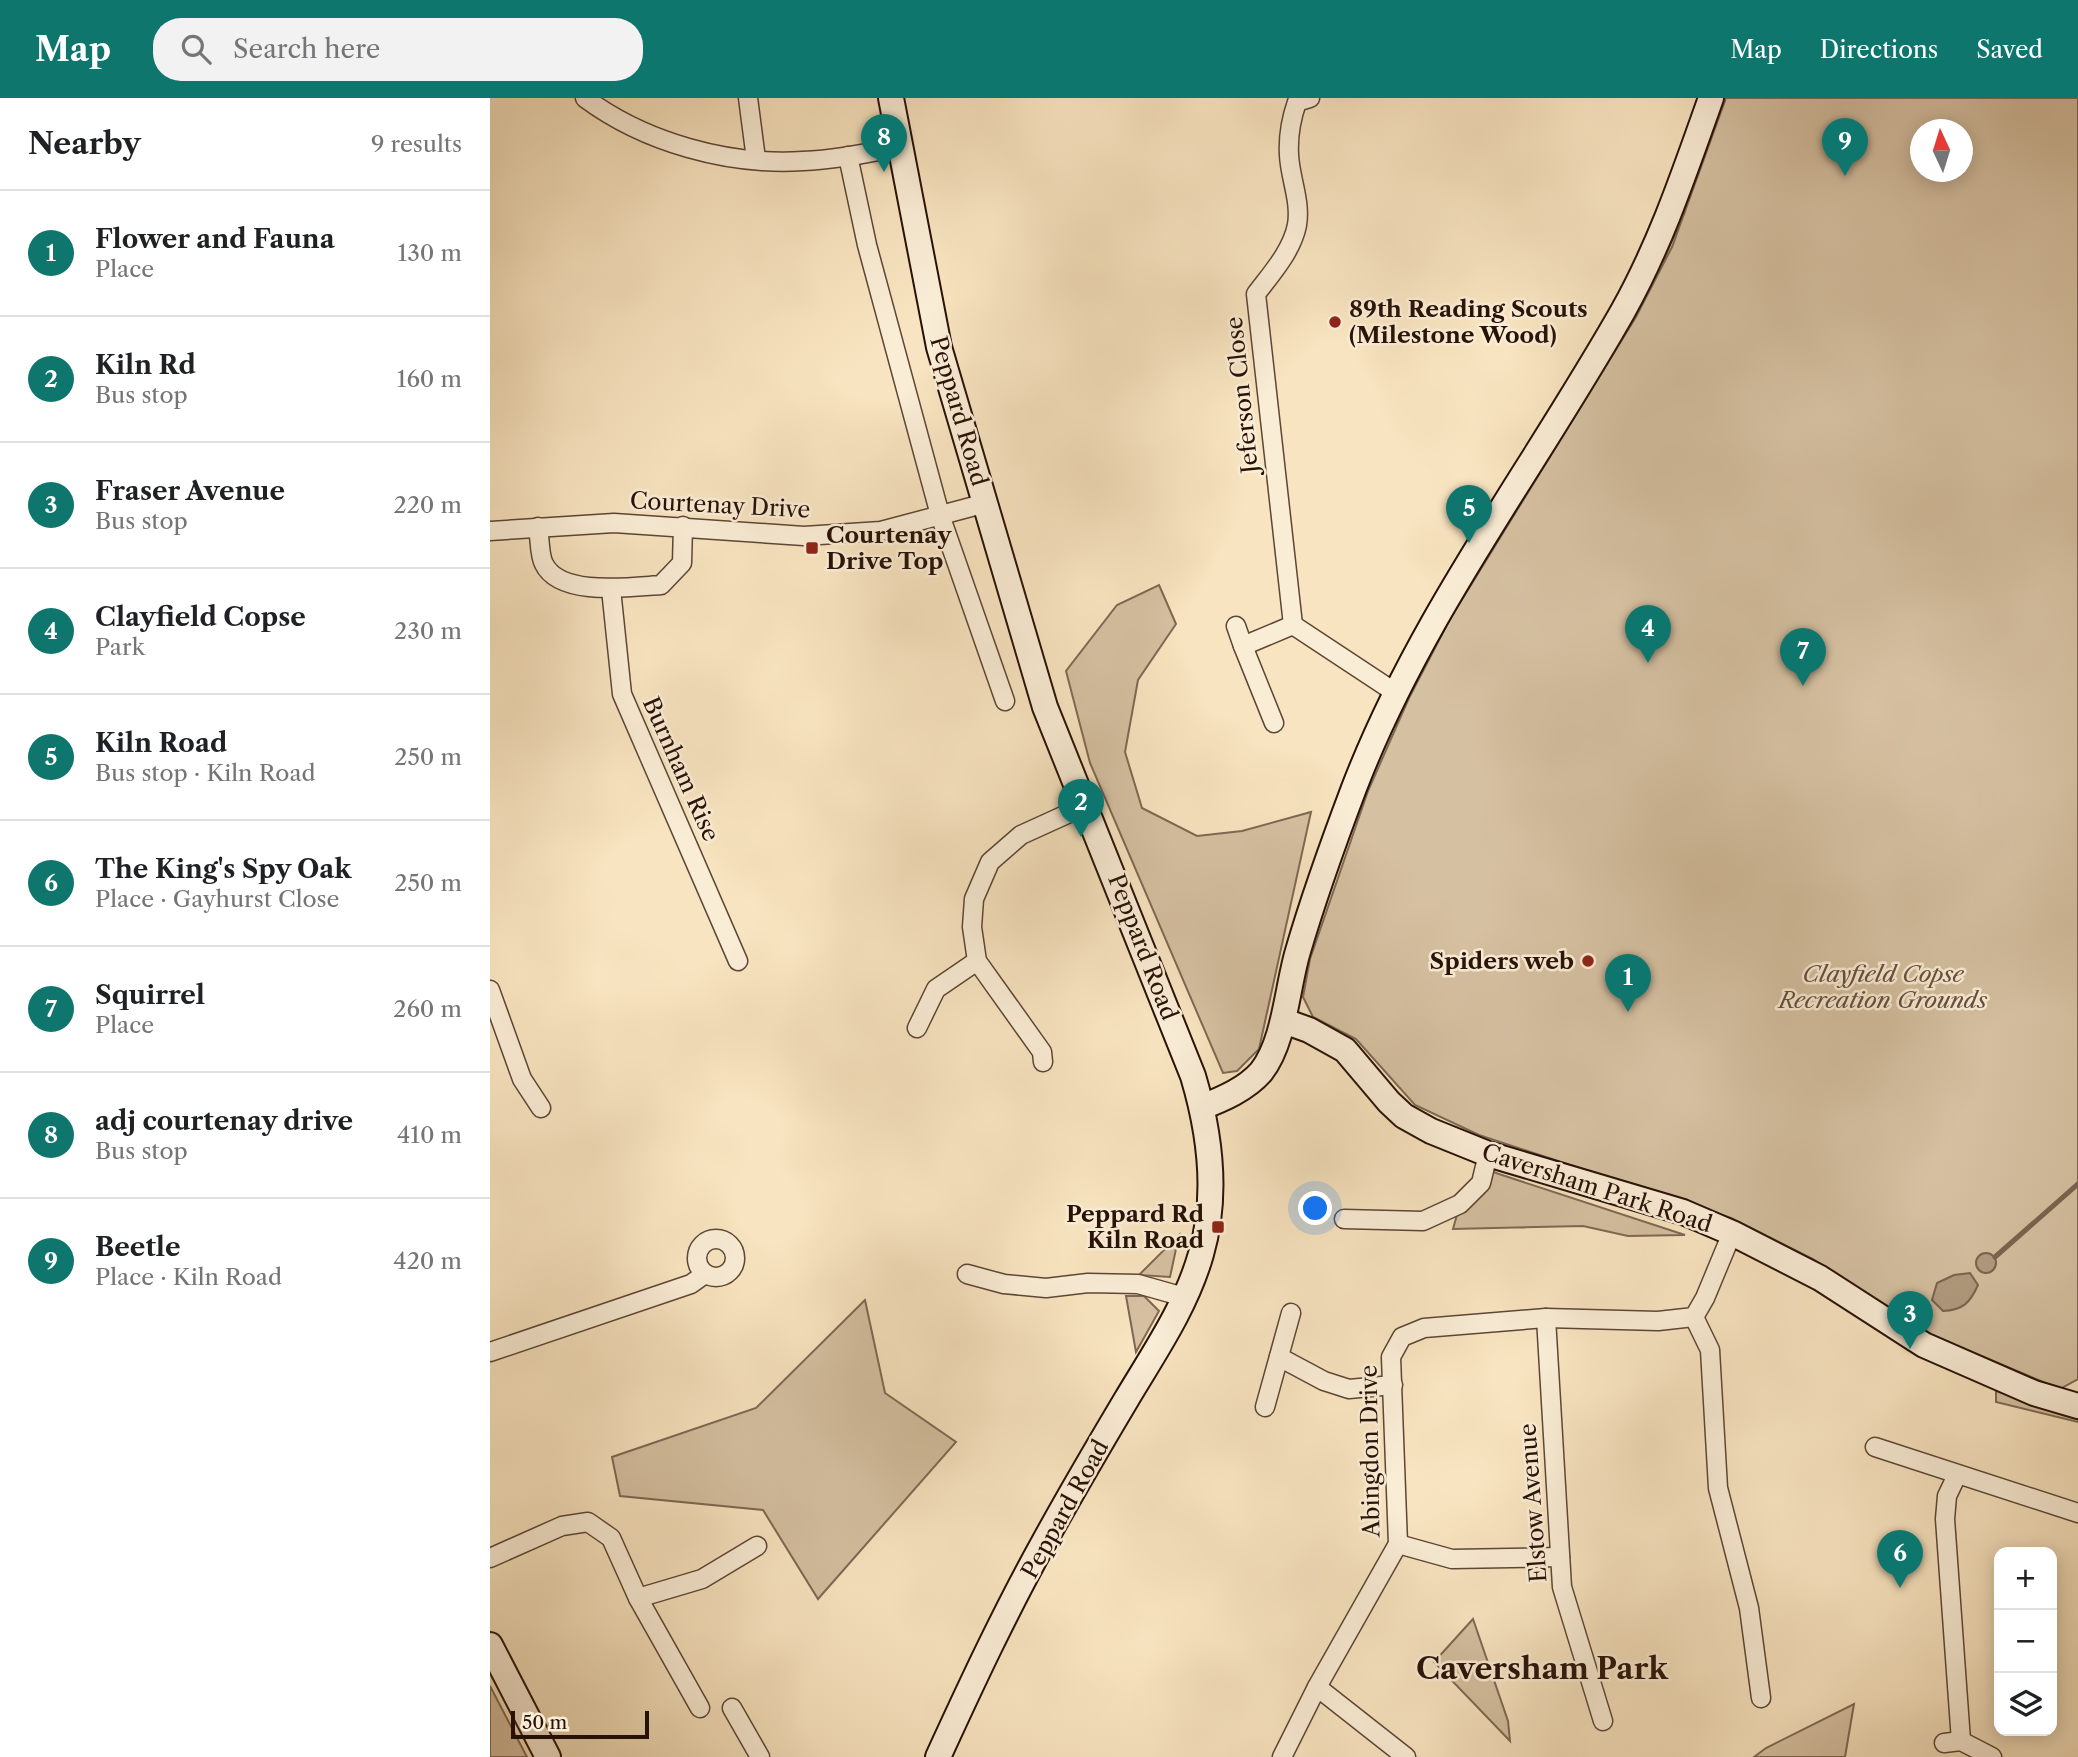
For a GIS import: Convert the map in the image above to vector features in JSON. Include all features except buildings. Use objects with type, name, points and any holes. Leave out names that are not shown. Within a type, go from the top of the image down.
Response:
[{"type":"street","points":[[584,98],[612,118],[651,136],[704,151],[801,162],[899,147]]},
{"type":"street","points":[[748,98],[756,159]]},
{"type":"street","name":"Peppard Road","points":[[891,98],[939,346],[1045,707],[1087,805],[1193,1076],[1202,1107],[1211,1160],[1208,1211],[1201,1254],[1170,1329],[1044,1542],[982,1661],[938,1757]]},
{"type":"street","name":"Jeferson Close","points":[[1293,625],[1256,294],[1289,246],[1297,225],[1297,205],[1289,156],[1291,120],[1297,102],[1310,98]]},
{"type":"street","points":[[1202,1107],[1231,1096],[1262,1071],[1284,1021],[1297,953],[1355,786],[1396,693],[1436,614],[1623,311],[1658,242],[1711,98]]},
{"type":"street","name":"Peppard Road","points":[[848,156],[867,245],[940,515],[1005,701]]},
{"type":"street","name":"Courtenay Drive","points":[[490,531],[614,523],[804,536],[881,530],[986,503]]},
{"type":"street","points":[[538,527],[544,565],[562,583],[611,589],[661,585],[682,563],[683,526]]},
{"type":"street","name":"Burnham Rise","points":[[611,589],[622,694],[738,961]]},
{"type":"street","points":[[1243,646],[1293,625],[1396,693]]},
{"type":"street","points":[[1236,626],[1274,723]]},
{"type":"street","points":[[1043,1062],[1042,1052],[977,961],[972,928],[974,899],[989,862],[1021,835],[1087,805]]},
{"type":"street","points":[[917,1028],[936,989],[977,961]]},
{"type":"street","points":[[490,990],[522,1079],[541,1108]]},
{"type":"street","name":"Caversham Park Road","points":[[1284,1021],[1309,1030],[1345,1050],[1404,1116],[1431,1132],[1488,1154],[1670,1208],[1732,1233],[1820,1278],[1924,1345],[2034,1393],[2078,1406]]},
{"type":"street","points":[[1345,1219],[1423,1222],[1460,1204],[1481,1183],[1488,1154]]},
{"type":"street","points":[[1732,1233],[1705,1298],[1693,1317],[1710,1350],[1718,1488],[1749,1608],[1761,1698]]},
{"type":"street","points":[[490,1352],[691,1284],[705,1274]]},
{"type":"street","points":[[967,1274],[1004,1284],[1046,1287],[1088,1283],[1138,1284],[1184,1297]]},
{"type":"street","points":[[1265,1406],[1291,1313]]},
{"type":"street","name":"Abingdon Drive","points":[[1282,1757],[1317,1687],[1398,1544],[1391,1357],[1402,1337],[1424,1328],[1546,1318],[1658,1321],[1693,1317]]},
{"type":"street","name":"Elstow Avenue","points":[[1546,1318],[1562,1587],[1603,1721]]},
{"type":"street","points":[[1279,1357],[1324,1381],[1349,1389],[1393,1385]]},
{"type":"street","points":[[1875,1447],[2078,1513]]},
{"type":"street","points":[[1957,1475],[1947,1496],[1945,1520],[1952,1742],[1992,1757]]},
{"type":"street","points":[[490,1559],[562,1526],[588,1522],[611,1538],[638,1598],[700,1708]]},
{"type":"street","points":[[1398,1544],[1451,1559],[1560,1557]]},
{"type":"street","points":[[638,1598],[702,1579],[757,1546]]},
{"type":"street","points":[[490,1645],[548,1757]]},
{"type":"street","points":[[1317,1687],[1406,1757]]},
{"type":"street","points":[[732,1708],[761,1757]]},
{"type":"green space","name":"Clayfield Copse Recreation Grounds","points":[[1726,98],[2078,98],[2078,1379],[2060,1389],[1929,1334],[1813,1259],[1731,1218],[1479,1135],[1415,1105],[1356,1039],[1313,1017],[1303,997],[1310,959],[1368,791],[1409,698],[1450,619],[1636,317],[1672,247]]},
{"type":"green space","points":[[1159,585],[1176,624],[1138,680],[1125,752],[1142,808],[1197,836],[1242,831],[1311,812],[1259,1049],[1237,1071],[1223,1073],[1090,763],[1066,671],[1117,605]]},
{"type":"green space","points":[[1485,1169],[1685,1235],[1628,1236],[1583,1226],[1453,1229],[1460,1204]]},
{"type":"green space","points":[[1179,1235],[1170,1277],[1139,1275]]},
{"type":"green space","points":[[1126,1296],[1144,1296],[1159,1311],[1136,1352]]},
{"type":"green space","points":[[865,1300],[885,1393],[956,1442],[818,1599],[763,1510],[620,1496],[612,1457],[756,1408]]},
{"type":"green space","points":[[1996,1391],[2078,1416],[2078,1422],[1996,1402]]},
{"type":"green space","points":[[1473,1619],[1508,1721],[1510,1741],[1434,1662]]},
{"type":"green space","points":[[490,1686],[527,1757],[490,1757]]},
{"type":"green space","points":[[1854,1704],[1845,1757],[1754,1757],[1766,1748]]},
{"type":"shaded area","points":[[1986,1253],[1993,1256],[1996,1263],[1993,1270],[1986,1273],[1979,1270],[1976,1263],[1979,1256]]},
{"type":"shaded area","points":[[1970,1273],[1978,1285],[1965,1304],[1943,1311],[1932,1300],[1937,1283],[1954,1275]]},
{"type":"waterway","points":[[1662,260],[1683,212]]},
{"type":"waterway","points":[[1995,1257],[2078,1184]]},
{"type":"place","name":"adj courtenay drive","points":[[884,172]]},
{"type":"place","name":"Beetle","points":[[1845,176]]},
{"type":"place","name":"89th Reading Scouts (Milestone Wood)","points":[[1335,322]]},
{"type":"place","name":"Kiln Road","points":[[1469,543]]},
{"type":"place","name":"Courtenay Drive Top","points":[[812,548]]},
{"type":"place","name":"Clayfield Copse","points":[[1648,663]]},
{"type":"place","name":"Squirrel","points":[[1803,686]]},
{"type":"place","name":"Kiln Rd","points":[[1081,837]]},
{"type":"place","name":"Spiders web","points":[[1588,961]]},
{"type":"place","name":"Flower and Fauna","points":[[1628,1012]]},
{"type":"place","name":"Peppard Rd Kiln Road","points":[[1218,1227]]},
{"type":"place","name":"Fraser Avenue","points":[[1910,1349]]},
{"type":"place","name":"The King's Spy Oak","points":[[1900,1588]]},
{"type":"district","name":"Caversham Park","points":[[1542,1668]]}]
